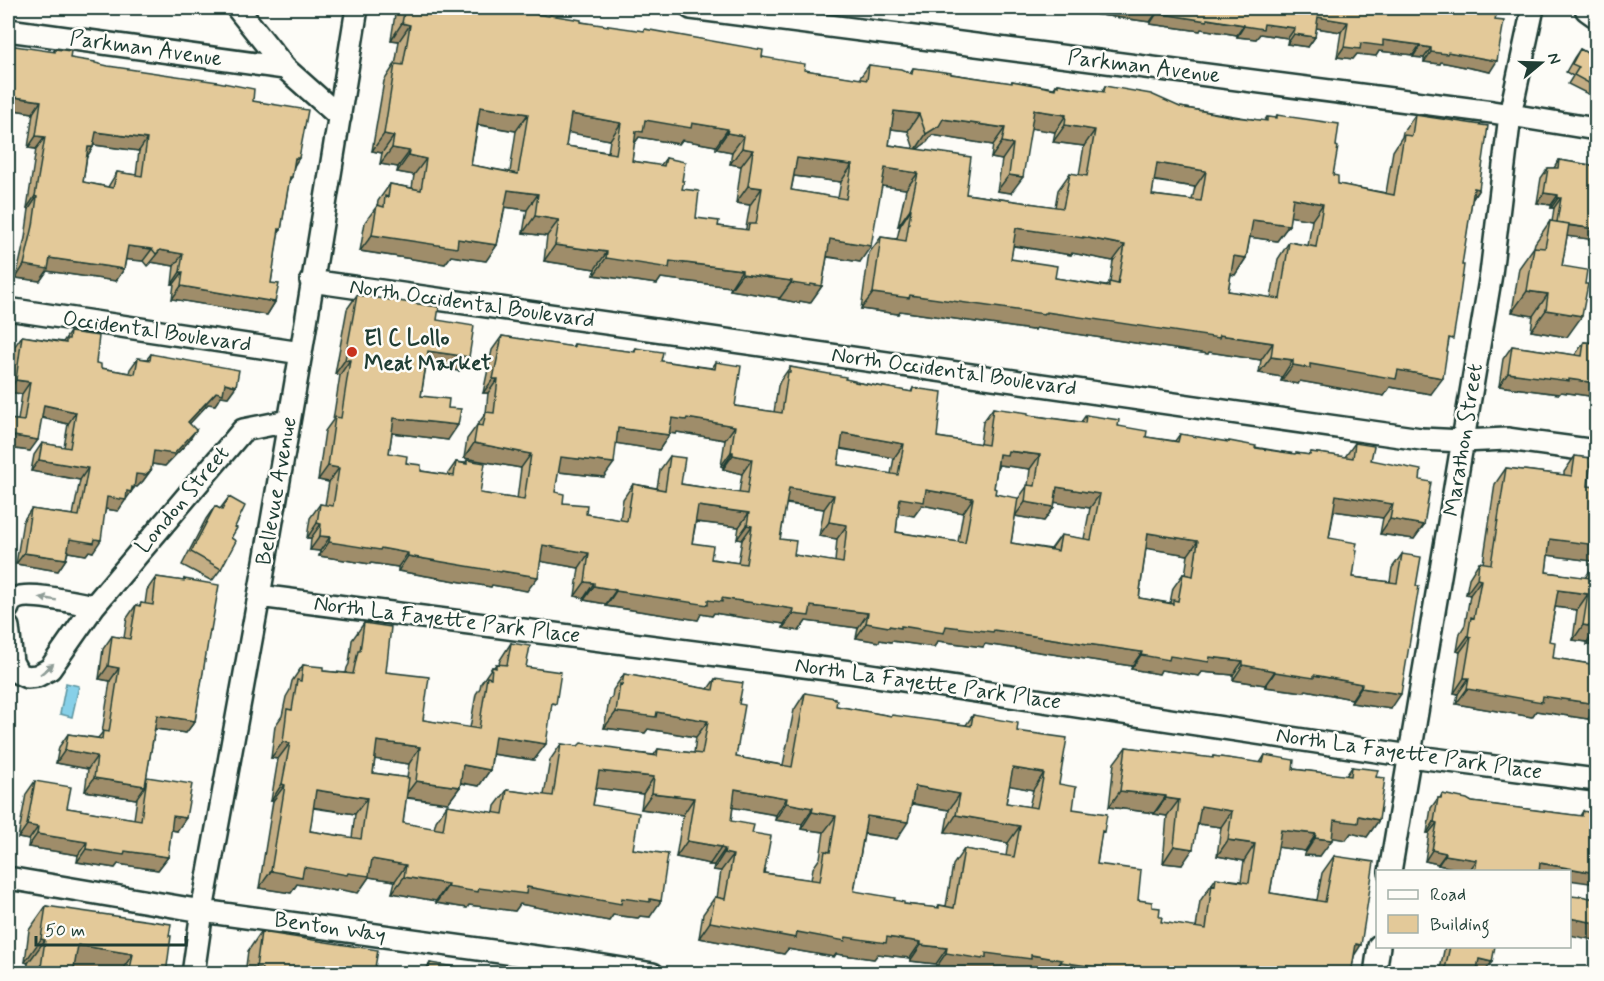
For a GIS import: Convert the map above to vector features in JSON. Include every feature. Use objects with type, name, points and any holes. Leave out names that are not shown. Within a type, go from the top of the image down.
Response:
[{"type":"main road","points":[[1588,8],[1596,13]]},
{"type":"street","points":[[237,8],[285,68],[340,117]]},
{"type":"street","name":"Bellevue Avenue","points":[[193,974],[202,911],[301,353],[357,8]]},
{"type":"street","name":"Parkman Avenue","points":[[691,8],[1510,115],[1596,129]]},
{"type":"street","name":"Marathon Street","points":[[1390,870],[1491,274],[1510,115],[1533,8]]},
{"type":"street","name":"Parkman Avenue","points":[[8,30],[285,68]]},
{"type":"street","name":"North Occidental Boulevard","points":[[311,281],[1397,435],[1463,441],[1507,440],[1596,451]]},
{"type":"street","name":"Occidental Boulevard","points":[[14,310],[301,353]]},
{"type":"street","name":"London Street","points":[[8,627],[12,662],[18,673],[27,677],[37,676],[50,669],[93,606],[243,430],[288,421]]},
{"type":"street","points":[[8,608],[9,603],[18,597],[29,596],[93,606]]},
{"type":"street","name":"North La Fayette Park Place","points":[[259,596],[850,672],[1410,756],[1596,780]]},
{"type":"street","name":"Benton Way","points":[[8,878],[202,911],[568,960],[653,974]]},
{"type":"street","points":[[1375,974],[1379,948]]},
{"type":"water","points":[[66,683],[79,686],[72,717],[60,714]]},
{"type":"building","points":[[405,8],[495,8],[644,31],[644,29],[763,50],[762,57],[805,64],[804,70],[867,80],[869,65],[901,69],[912,74],[913,68],[1055,89],[1058,84],[1104,92],[1105,86],[1151,94],[1180,107],[1235,117],[1267,121],[1267,117],[1277,118],[1277,115],[1339,124],[1333,175],[1338,176],[1338,184],[1394,195],[1404,135],[1412,136],[1415,115],[1488,126],[1479,189],[1474,188],[1453,339],[1449,338],[1443,378],[1398,370],[1396,379],[1310,364],[1310,368],[1293,365],[1293,360],[1271,357],[1273,343],[1220,335],[1219,338],[1047,312],[1044,314],[910,295],[909,298],[873,293],[881,237],[906,241],[918,173],[885,168],[871,246],[830,239],[822,286],[742,274],[742,270],[670,261],[669,268],[606,258],[607,252],[555,245],[559,220],[535,216],[538,194],[508,190],[497,245],[458,239],[457,248],[372,235],[377,205],[384,207],[385,196],[388,197],[390,184],[421,190],[426,159],[409,155],[410,151],[392,148],[394,136],[384,134],[395,64],[403,65],[410,25],[402,23]],"holes":[[[480,107],[528,114],[518,174],[471,165]],[[1034,110],[1066,115],[1065,125],[1095,130],[1087,176],[1070,173],[1063,208],[966,194],[971,157],[889,145],[894,111],[919,114],[926,134],[939,126],[943,119],[1005,128],[1002,142],[1013,144],[1009,175],[1023,177]],[[571,114],[621,123],[616,154],[566,146]],[[645,120],[691,128],[692,123],[728,129],[727,133],[744,136],[742,148],[753,150],[748,186],[762,188],[756,224],[749,224],[748,230],[718,226],[719,221],[696,218],[699,191],[682,189],[685,162],[666,158],[664,166],[632,161],[636,131],[643,132]],[[797,158],[852,165],[846,199],[791,190]],[[1157,163],[1206,171],[1201,201],[1152,195]],[[1293,198],[1323,204],[1316,247],[1289,242],[1280,299],[1228,291],[1234,256],[1246,258],[1253,220],[1289,225]],[[1016,228],[1125,245],[1118,284],[1109,282],[1109,287],[1055,278],[1057,266],[1011,259]]]},
{"type":"building","points":[[1128,8],[1497,8],[1495,20],[1504,21],[1497,61],[1448,52],[1447,54],[1431,52],[1431,48],[1420,45],[1383,40],[1383,46],[1361,43],[1360,49],[1344,47],[1348,22],[1318,17],[1315,37],[1294,34],[1295,28],[1264,24],[1263,29]]},
{"type":"building","points":[[8,45],[55,52],[55,49],[71,51],[70,58],[108,66],[254,89],[253,101],[308,110],[299,158],[295,158],[281,230],[279,229],[271,283],[279,284],[275,302],[181,286],[183,272],[180,272],[183,254],[160,250],[156,254],[152,249],[128,246],[124,269],[50,258],[48,269],[24,265],[33,226],[37,197],[35,196],[45,137],[36,136],[41,101],[8,96]],"holes":[[[96,132],[147,139],[142,176],[117,172],[113,188],[83,182],[88,147],[93,147]]]},
{"type":"building","points":[[1580,49],[1596,56],[1594,86],[1574,75],[1579,67],[1572,64]]},
{"type":"building","points":[[1559,160],[1596,166],[1596,229],[1557,222],[1561,198],[1558,198],[1558,195],[1544,193],[1548,168],[1558,168]]},
{"type":"building","points":[[1550,221],[1569,224],[1562,266],[1587,270],[1585,284],[1588,284],[1582,316],[1546,310],[1548,294],[1527,291],[1534,247],[1545,248]]},
{"type":"building","points":[[357,295],[439,307],[437,320],[474,326],[469,357],[428,351],[421,396],[449,399],[448,408],[461,409],[458,425],[394,418],[389,453],[407,456],[406,463],[421,465],[421,471],[454,476],[456,462],[467,464],[467,460],[485,463],[480,493],[524,500],[531,454],[474,443],[477,425],[483,426],[486,412],[494,413],[498,379],[493,379],[502,336],[574,347],[574,344],[635,352],[636,348],[663,352],[661,361],[715,369],[716,362],[741,366],[735,406],[782,413],[790,367],[912,392],[913,388],[942,392],[937,437],[988,445],[993,408],[1085,423],[1086,415],[1119,420],[1118,426],[1147,431],[1146,437],[1178,442],[1180,434],[1295,454],[1310,455],[1311,452],[1353,458],[1355,443],[1374,446],[1371,460],[1421,470],[1420,480],[1431,482],[1424,525],[1390,519],[1393,504],[1336,495],[1329,538],[1357,543],[1353,577],[1397,583],[1402,554],[1421,557],[1416,586],[1419,586],[1401,694],[1361,688],[1362,684],[1314,675],[1314,678],[1275,672],[1243,665],[1243,661],[1210,657],[1209,662],[1170,656],[1169,660],[1141,655],[1142,652],[994,630],[993,632],[946,626],[944,633],[901,626],[901,628],[889,627],[866,623],[868,613],[811,606],[809,616],[793,614],[794,609],[722,598],[722,602],[708,600],[708,605],[616,591],[585,582],[589,553],[543,545],[538,577],[408,556],[408,553],[381,548],[380,550],[329,542],[330,537],[320,536],[321,524],[317,523],[320,504],[333,506],[339,468],[328,466],[335,417],[341,418],[350,360],[345,360]],"holes":[[[672,418],[686,420],[687,418],[735,426],[731,452],[733,455],[752,459],[747,494],[681,484],[685,458],[670,456],[665,490],[633,484],[627,521],[586,514],[587,505],[563,503],[564,494],[555,492],[561,457],[614,463],[618,428],[669,435]],[[843,433],[904,444],[898,475],[838,465]],[[1008,451],[1040,455],[1035,486],[1027,485],[1025,502],[1054,507],[1057,487],[1100,494],[1091,540],[1061,535],[1058,551],[1011,543],[1018,498],[995,494],[999,454],[1007,455]],[[789,488],[834,495],[829,522],[847,525],[843,563],[794,555],[796,541],[780,539]],[[926,490],[973,498],[965,543],[896,532],[900,498],[924,502]],[[698,506],[749,513],[747,525],[752,526],[746,564],[711,559],[713,546],[692,543]],[[1148,533],[1198,541],[1193,576],[1183,574],[1178,601],[1173,600],[1173,604],[1139,598]]]},
{"type":"building","points":[[70,332],[99,336],[96,363],[101,364],[101,368],[135,374],[138,358],[150,360],[151,354],[239,370],[236,386],[225,383],[223,394],[216,392],[188,422],[196,430],[174,454],[154,451],[151,470],[145,475],[136,474],[134,488],[132,487],[131,492],[127,491],[126,500],[107,497],[101,540],[95,539],[94,543],[70,539],[66,559],[24,553],[31,509],[79,516],[88,468],[39,460],[42,443],[70,448],[76,412],[44,405],[38,440],[8,435],[8,419],[24,421],[30,382],[16,380],[22,336],[66,343]]},
{"type":"building","points":[[1584,342],[1596,343],[1596,383],[1508,373],[1512,346],[1582,356]]},
{"type":"building","points":[[1575,456],[1591,458],[1588,486],[1596,487],[1596,545],[1550,539],[1546,572],[1590,578],[1591,569],[1596,570],[1596,627],[1583,625],[1588,594],[1558,590],[1549,641],[1555,642],[1553,658],[1596,665],[1596,704],[1543,696],[1542,702],[1467,689],[1469,678],[1464,678],[1471,637],[1468,636],[1471,617],[1474,618],[1481,580],[1477,579],[1479,562],[1491,564],[1506,468],[1572,476]]},
{"type":"building","points":[[229,497],[245,506],[231,538],[236,541],[221,569],[191,552],[215,506],[222,510]]},
{"type":"building","points":[[156,577],[219,585],[195,721],[157,715],[145,786],[94,778],[97,756],[65,750],[68,734],[102,739],[103,731],[109,732],[119,668],[108,666],[112,636],[130,639],[136,605],[140,606],[141,603],[153,605]]},
{"type":"building","points":[[364,623],[391,627],[386,672],[429,677],[423,720],[479,729],[487,677],[491,678],[492,667],[496,668],[496,664],[507,665],[511,643],[530,646],[526,667],[561,672],[556,704],[552,703],[546,744],[495,736],[490,770],[463,765],[460,787],[416,781],[420,747],[377,741],[373,773],[409,778],[403,823],[443,830],[447,805],[503,814],[507,790],[553,796],[561,744],[578,746],[581,743],[657,756],[658,749],[702,754],[708,721],[657,712],[656,717],[616,712],[620,684],[622,685],[624,674],[713,690],[715,679],[743,683],[739,704],[745,705],[736,757],[792,767],[805,693],[835,698],[836,706],[891,716],[971,726],[973,715],[1018,723],[1017,731],[1067,738],[1059,784],[1076,787],[1073,809],[1107,814],[1097,864],[1141,870],[1138,900],[1152,902],[1152,907],[1160,908],[1161,922],[1206,929],[1212,884],[1215,885],[1216,878],[1249,883],[1255,844],[1228,840],[1232,811],[1201,806],[1193,849],[1174,846],[1179,800],[1166,798],[1166,796],[1120,791],[1126,747],[1263,763],[1265,755],[1294,760],[1293,769],[1351,776],[1352,767],[1378,770],[1376,777],[1385,778],[1379,820],[1359,816],[1358,823],[1334,820],[1332,840],[1315,838],[1316,834],[1281,830],[1270,893],[1325,902],[1334,856],[1374,862],[1361,945],[1356,944],[1351,974],[1140,974],[1031,955],[1031,959],[986,953],[986,958],[982,959],[946,953],[947,948],[887,937],[886,943],[846,937],[845,941],[797,932],[796,938],[710,922],[715,897],[725,899],[733,855],[724,853],[725,849],[721,847],[687,841],[694,798],[652,793],[654,777],[599,771],[593,805],[639,813],[633,849],[668,854],[661,901],[650,899],[650,902],[622,898],[621,904],[527,887],[526,894],[479,888],[478,892],[447,887],[448,884],[404,877],[406,865],[372,859],[369,876],[348,873],[347,875],[304,867],[302,877],[271,871],[285,785],[282,784],[290,743],[283,742],[287,709],[292,710],[297,680],[301,681],[303,665],[323,667],[323,671],[353,674],[358,651],[360,651]],"holes":[[[1013,768],[1044,773],[1037,808],[1006,803]],[[915,786],[960,794],[956,815],[1020,826],[1014,857],[964,849],[954,908],[904,904],[904,902],[894,900],[895,898],[854,891],[867,816],[908,822]],[[735,789],[787,798],[786,803],[813,808],[812,812],[836,816],[830,852],[825,851],[820,881],[764,873],[771,836],[752,833],[754,825],[731,821]],[[316,790],[367,798],[361,839],[310,831]]]},
{"type":"building","points":[[147,777],[192,784],[186,818],[173,816],[168,857],[125,851],[124,855],[86,849],[87,842],[37,834],[38,827],[27,825],[35,781],[71,787],[67,808],[141,820]]},
{"type":"building","points":[[1442,794],[1472,802],[1582,816],[1583,811],[1596,814],[1596,873],[1540,863],[1539,870],[1475,870],[1477,860],[1445,855],[1446,853],[1432,850],[1437,823],[1434,822],[1438,798],[1441,798]]},
{"type":"building","points":[[1571,896],[1596,899],[1596,923],[1571,918]]},
{"type":"building","points":[[46,906],[171,924],[166,974],[129,974],[133,954],[78,945],[73,974],[40,974],[45,940],[41,939]]},
{"type":"building","points":[[261,932],[378,950],[374,973],[381,974],[262,974],[262,969],[256,968]]},
{"type":"building","points":[[1450,948],[1495,948],[1492,962],[1479,959],[1476,974],[1444,974]]},
{"type":"building","points":[[430,963],[454,967],[454,971],[463,974],[428,974]]},
{"type":"building","points":[[1419,968],[1435,974],[1417,974]]},
{"type":"place","name":"El C Lollo Meat Market","points":[[352,352]]}]
